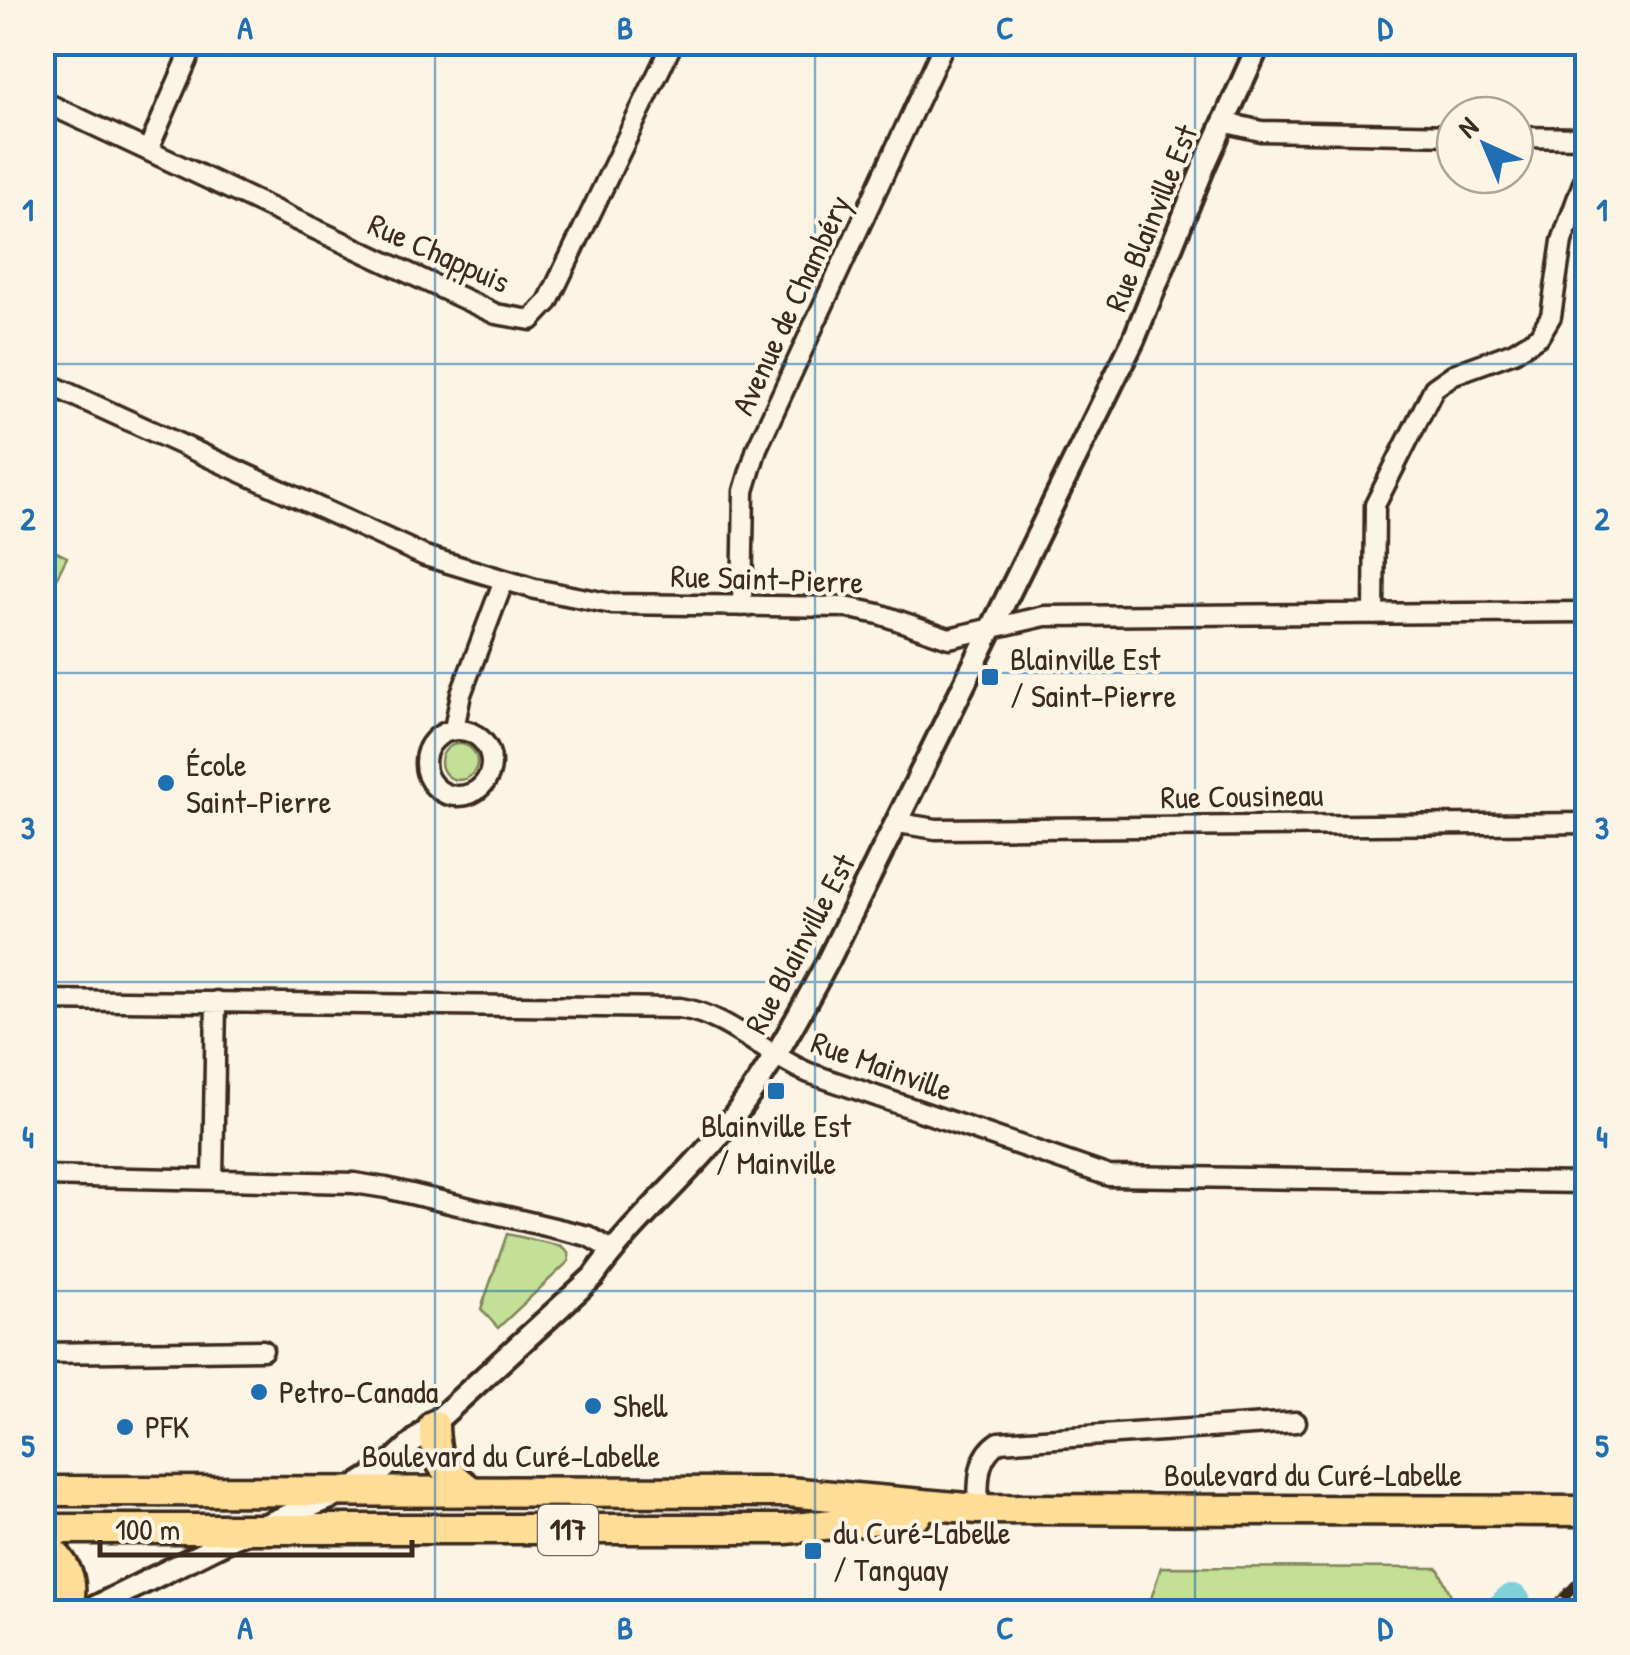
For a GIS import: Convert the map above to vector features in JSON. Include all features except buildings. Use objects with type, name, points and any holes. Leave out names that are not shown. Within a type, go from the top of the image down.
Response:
[{"type":"main road","points":[[434,1425],[438,1460],[447,1473],[471,1491]]},
{"type":"main road","name":"Boulevard du Curé-Labelle","points":[[42,1491],[788,1492],[978,1509],[1588,1510]]},
{"type":"main road","name":"Boulevard du Curé-Labelle","points":[[42,1529],[786,1528],[978,1509]]},
{"type":"main road","points":[[42,1543],[63,1561],[68,1571],[71,1593],[67,1612]]},
{"type":"street","points":[[148,150],[195,42]]},
{"type":"street","name":"Avenue de Chambéry","points":[[742,606],[744,491],[756,448],[945,42]]},
{"type":"street","name":"Rue Blainville Est","points":[[84,1612],[249,1531],[350,1490],[396,1459],[593,1277],[612,1250],[716,1140],[775,1058],[898,823],[1134,339],[1260,42]]},
{"type":"street","name":"Rue Chappuis","points":[[42,102],[496,314],[531,320],[548,302],[673,43]]},
{"type":"street","points":[[1223,122],[1261,130],[1435,134]]},
{"type":"street","points":[[1535,137],[1588,138]]},
{"type":"street","points":[[1374,614],[1375,505],[1434,388],[1454,374],[1514,352],[1539,336],[1551,316],[1562,240],[1588,169]]},
{"type":"street","name":"Rue Saint-Pierre","points":[[42,382],[408,548],[560,596],[612,604],[862,609],[949,638],[1045,616],[1588,612]]},
{"type":"street","points":[[454,729],[461,694],[504,580]]},
{"type":"street","name":"Rue Cousineau","points":[[898,823],[936,829],[1588,823]]},
{"type":"street","name":"Rue Mainville","points":[[42,1000],[680,1008],[714,1018],[775,1058],[809,1074],[1109,1176],[1588,1183]]},
{"type":"street","points":[[213,1179],[216,1001]]},
{"type":"street","points":[[42,1176],[318,1180],[386,1188],[588,1236],[612,1250]]},
{"type":"street","points":[[42,1353],[263,1350]]},
{"type":"street","points":[[978,1509],[979,1470],[988,1450],[999,1442],[1296,1422]]},
{"type":"street","points":[[249,1531],[250,1490]]},
{"type":"street","points":[[350,1490],[350,1531]]},
{"type":"green space","points":[[43,545],[67,557],[53,585],[43,579]]},
{"type":"green space","points":[[459,744],[472,749],[477,762],[472,775],[459,780],[446,775],[441,762],[446,749]]},
{"type":"green space","points":[[507,1234],[561,1246],[568,1252],[569,1261],[498,1328],[481,1309]]},
{"type":"green space","points":[[1161,1567],[1438,1568],[1459,1612],[1147,1612]]},
{"type":"waterway","points":[[1503,1612],[1512,1603]]},
{"type":"railway","points":[[1550,1612],[1588,1572]]},
{"type":"place","name":"Blainville Est / Saint-Pierre","points":[[990,677]]},
{"type":"place","name":"École Saint-Pierre","points":[[166,783]]},
{"type":"place","name":"Blainville Est / Mainville","points":[[776,1091]]},
{"type":"place","name":"Petro-Canada","points":[[259,1392]]},
{"type":"place","name":"Shell","points":[[593,1406]]},
{"type":"place","name":"PFK","points":[[125,1427]]},
{"type":"place","name":"du Curé-Labelle / Tanguay","points":[[813,1551]]}]
